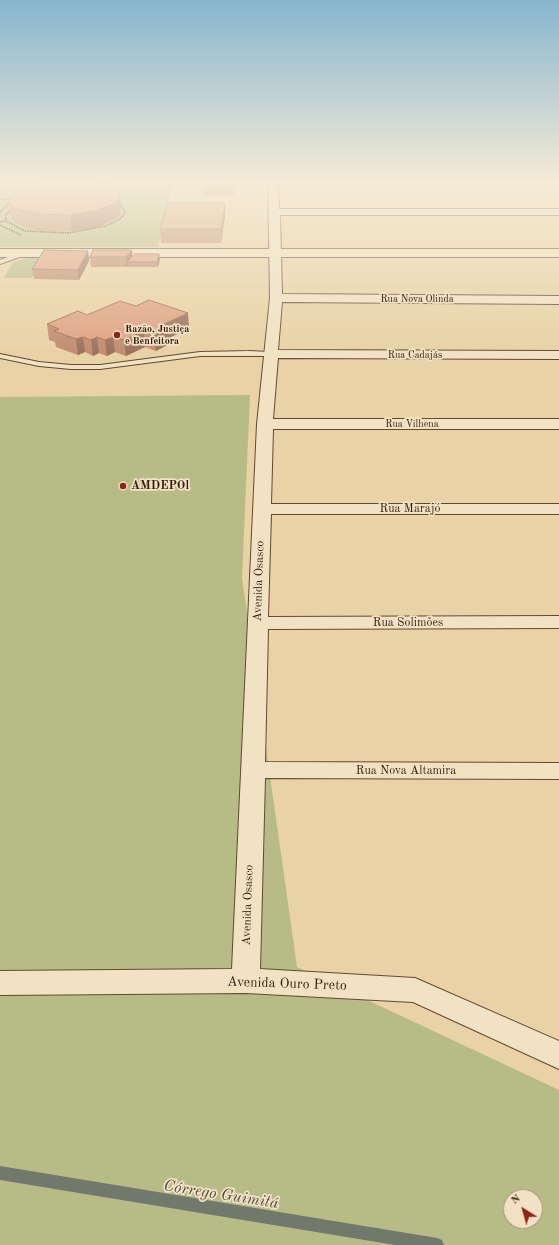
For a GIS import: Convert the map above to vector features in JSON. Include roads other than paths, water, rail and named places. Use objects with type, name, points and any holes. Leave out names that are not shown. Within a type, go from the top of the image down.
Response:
[{"type":"street","name":"Avenida Osasco","points":[[246,981],[265,424],[276,298],[275,240]]},
{"type":"street","points":[[0,253],[559,253]]},
{"type":"street","name":"Rua Nova Olinda","points":[[276,298],[559,300]]},
{"type":"street","name":"Rua Cadajás","points":[[270,354],[559,355]]},
{"type":"street","name":"Rua Vilhena","points":[[265,424],[559,424]]},
{"type":"street","name":"Rua Marajó","points":[[262,509],[559,509]]},
{"type":"street","name":"Rua Solimões","points":[[258,623],[559,622]]},
{"type":"street","name":"Rua Nova Altamira","points":[[253,770],[559,771]]},
{"type":"street","name":"Avenida Ouro Preto","points":[[0,983],[246,981],[415,990],[559,1055]]},
{"type":"lane","points":[[0,262],[26,253]]},
{"type":"lane","points":[[0,356],[39,364],[92,367],[200,354],[270,354]]},
{"type":"waterway","name":"Córrego Guimitá","points":[[0,1173],[437,1245]]},
{"type":"place","name":"Razão, Justiça e Benfeitora","points":[[117,335]]},
{"type":"place","name":"AMDEPOl","points":[[123,486]]}]
